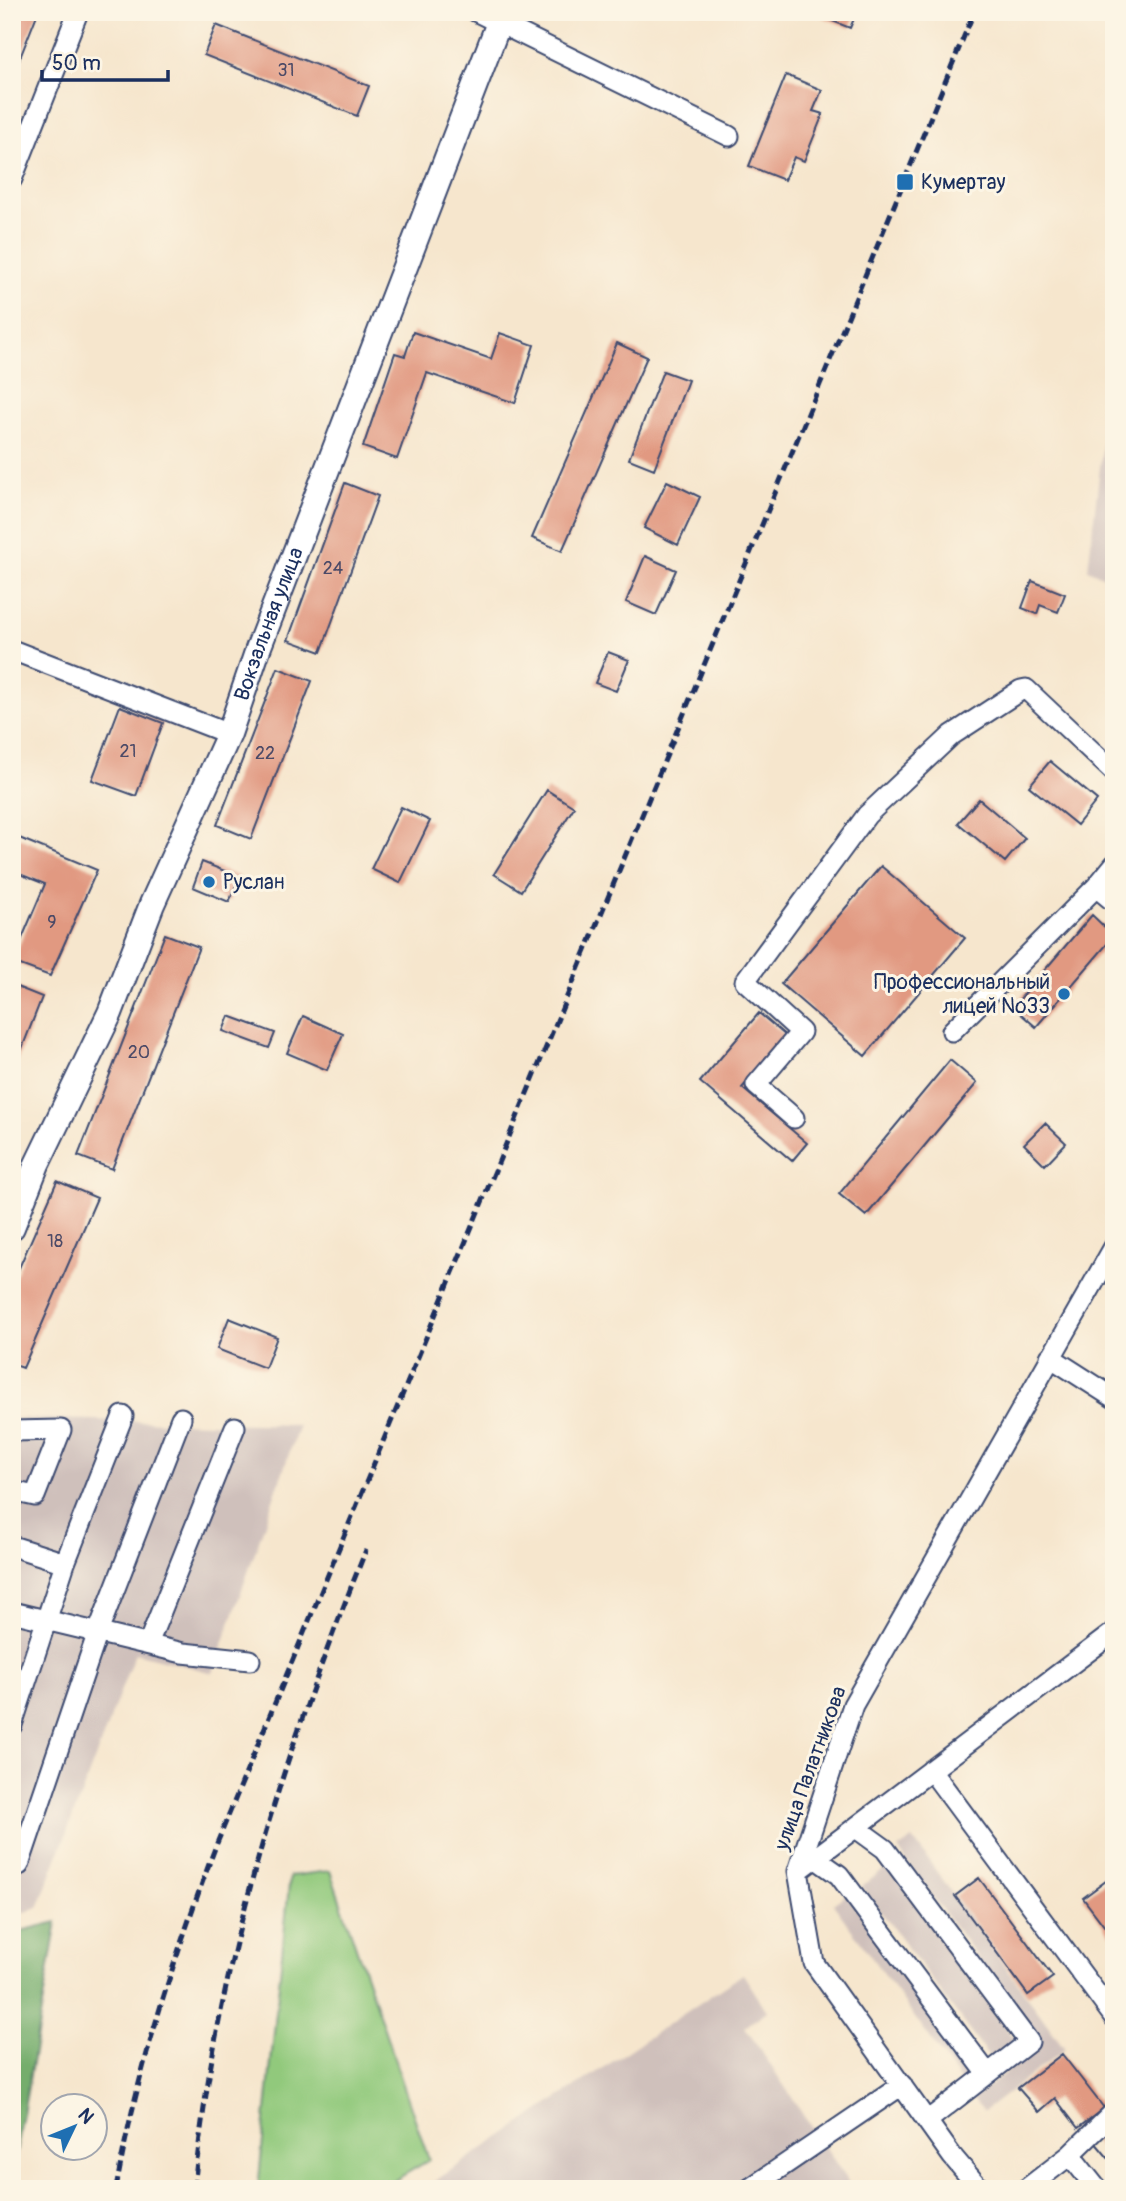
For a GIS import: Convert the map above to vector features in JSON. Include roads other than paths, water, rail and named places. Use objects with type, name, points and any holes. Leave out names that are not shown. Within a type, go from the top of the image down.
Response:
[{"type":"main road","name":"Вокзальная улица","points":[[12,1227],[37,1164],[110,1013],[152,904],[229,734],[258,649],[493,16]]},
{"type":"street","points":[[12,179],[78,12]]},
{"type":"street","points":[[493,16],[729,136]]},
{"type":"street","points":[[12,650],[229,734]]},
{"type":"street","points":[[794,1118],[756,1085],[800,1032],[745,981],[867,815],[952,735],[1021,690],[1026,690],[1114,772]]},
{"type":"street","points":[[952,1031],[1096,887],[1114,865]]},
{"type":"street","points":[[1096,887],[1114,902]]},
{"type":"street","name":"улица Палатникова","points":[[980,2189],[814,1963],[798,1871],[853,1705],[1113,1249]]},
{"type":"street","points":[[1050,1357],[1114,1398]]},
{"type":"street","points":[[12,1725],[65,1563],[123,1416]]},
{"type":"street","points":[[19,1866],[97,1633],[181,1418]]},
{"type":"street","points":[[148,1644],[235,1427]]},
{"type":"street","points":[[12,1431],[61,1430],[35,1496],[12,1491]]},
{"type":"street","points":[[12,1546],[65,1563]]},
{"type":"street","points":[[12,1612],[183,1653],[250,1660]]},
{"type":"street","points":[[798,1871],[1114,1632]]},
{"type":"street","points":[[931,1770],[1114,2017]]},
{"type":"street","points":[[856,1828],[885,1849],[1030,2042],[927,2120]]},
{"type":"street","points":[[816,1858],[839,1875],[987,2073]]},
{"type":"street","points":[[749,2189],[902,2085]]},
{"type":"street","points":[[1026,2189],[1070,2155],[1114,2112]]},
{"type":"street","points":[[1070,2155],[1097,2189]]},
{"type":"railway","points":[[116,2189],[145,2059],[215,1848],[974,12]]},
{"type":"railway","points":[[194,2189],[218,2024],[257,1864],[280,1784],[307,1706],[366,1550]]},
{"type":"place","name":"Кумертау","points":[[905,182]]},
{"type":"place","name":"Руслан","points":[[209,882]]},
{"type":"place","name":"Профессиональный лицей №33","points":[[1064,994]]}]
